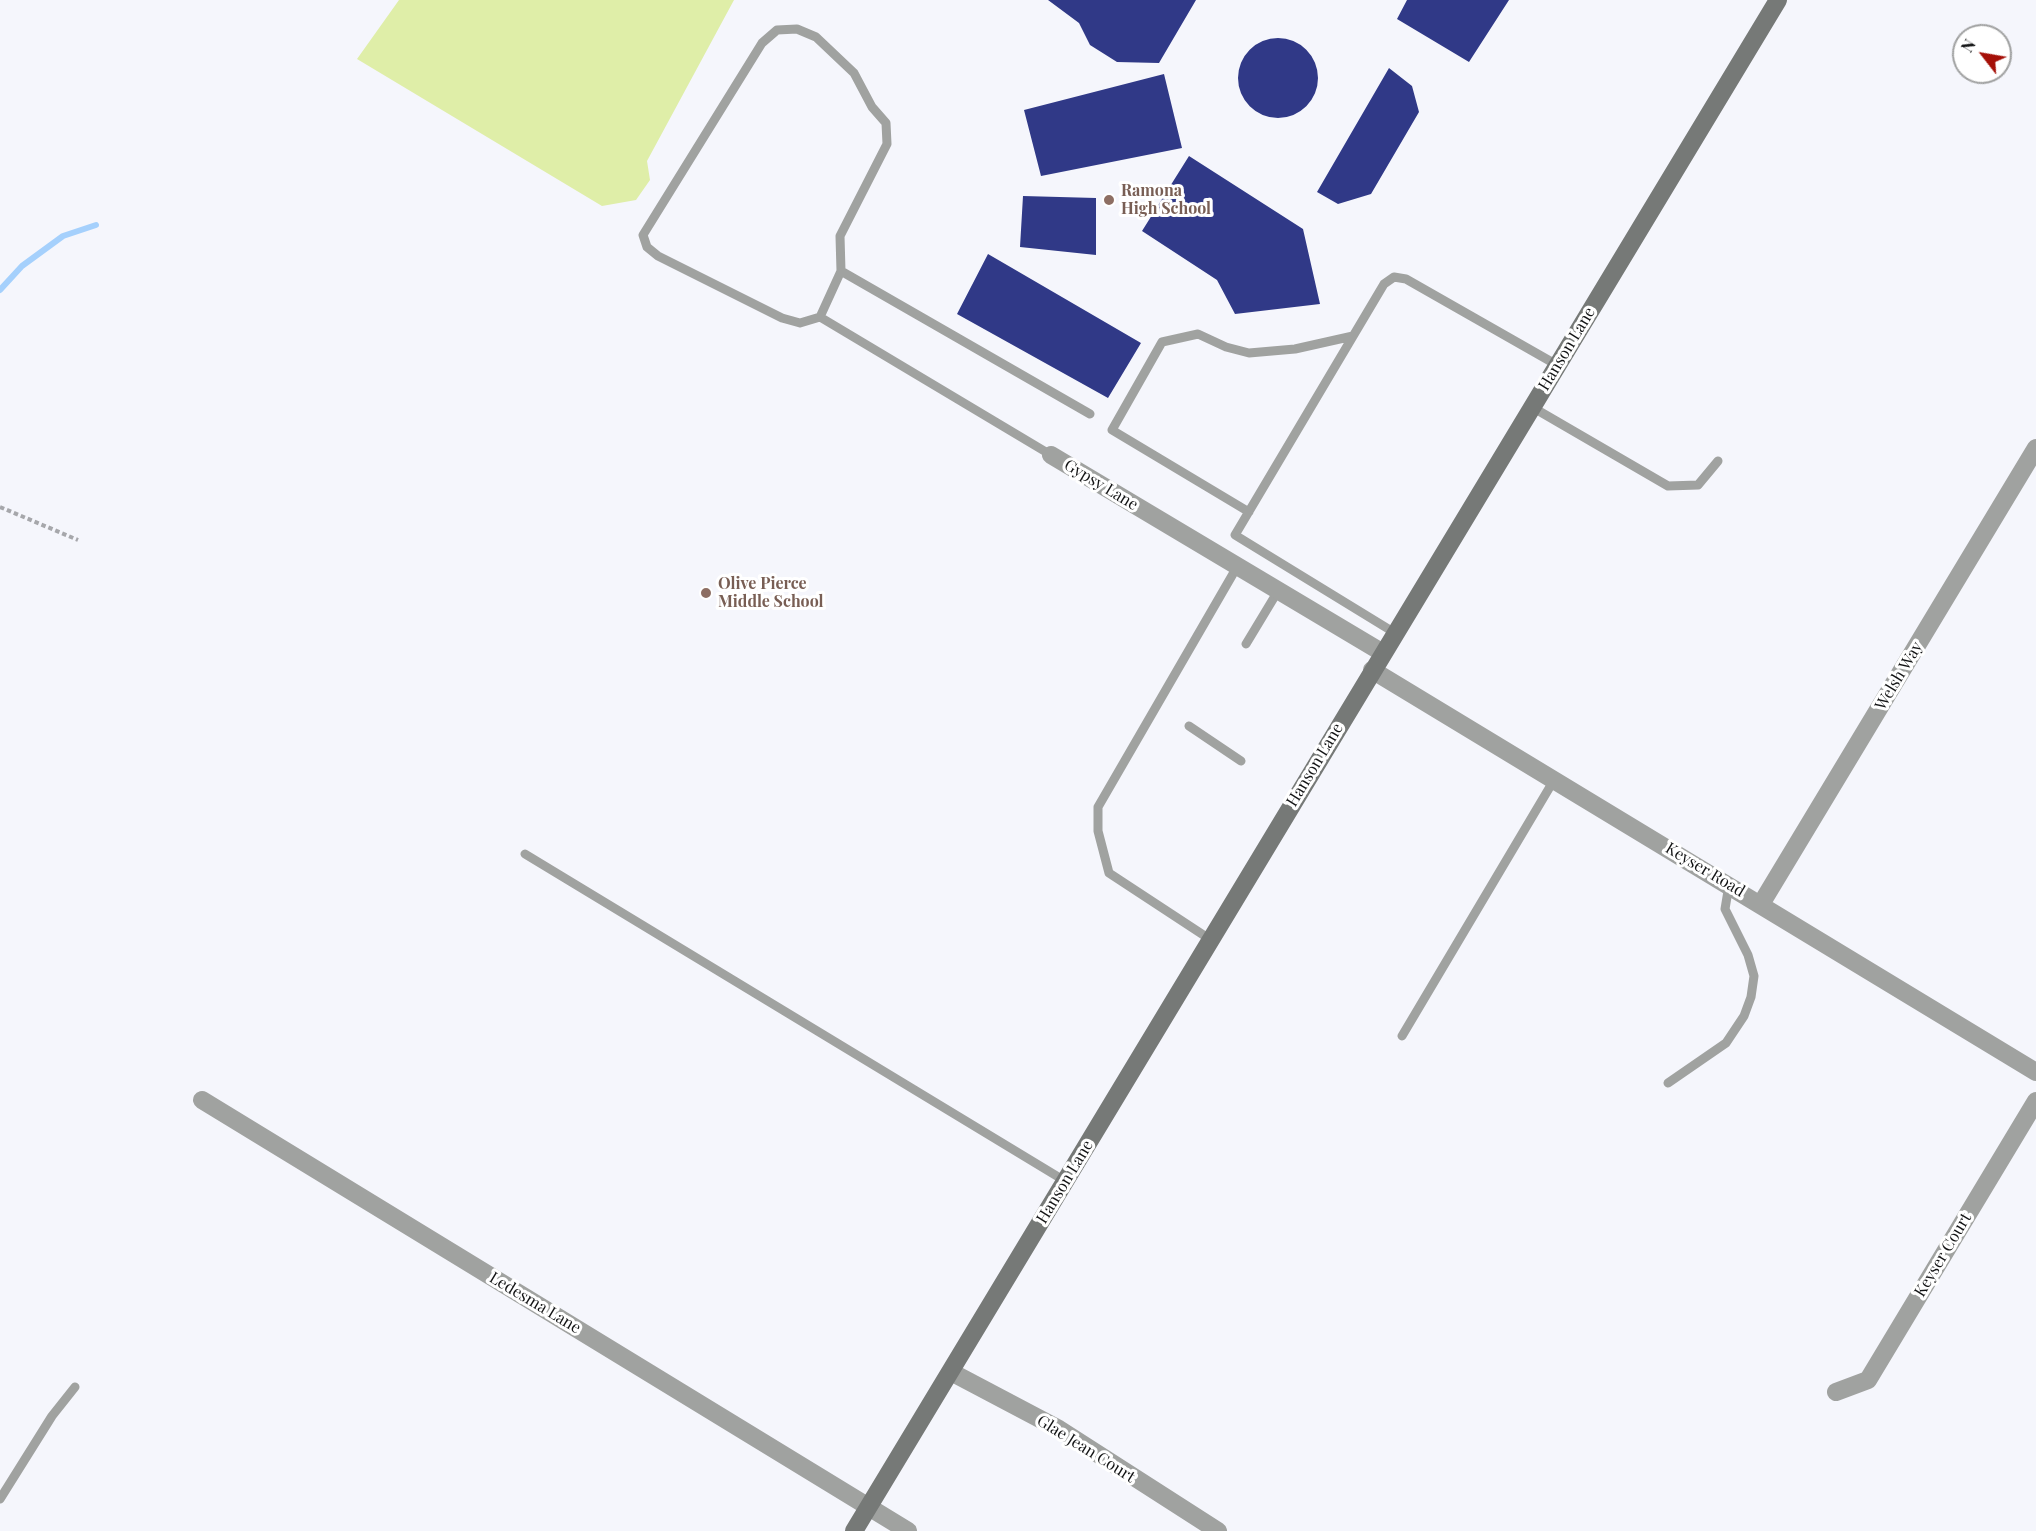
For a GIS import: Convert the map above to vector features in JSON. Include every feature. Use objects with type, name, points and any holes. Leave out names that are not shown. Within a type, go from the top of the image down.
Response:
[{"type":"main road","name":"Hanson Lane","points":[[854,1531],[1778,0]]},
{"type":"street","name":"Welsh Way","points":[[1761,904],[2036,448]]},
{"type":"street","name":"Gypsy Lane","points":[[1052,455],[1383,653]]},
{"type":"street","name":"Keyser Road","points":[[1372,670],[2036,1072]]},
{"type":"street","name":"Ledesma Lane","points":[[202,1101],[908,1531]]},
{"type":"street","name":"Keyser Court","points":[[1836,1392],[1868,1380],[2036,1101]]},
{"type":"street","name":"Glae Jean Court","points":[[951,1372],[1059,1430],[1218,1531]]},
{"type":"lane","points":[[797,29],[816,37],[854,73],[872,107],[886,123],[887,144],[840,236],[841,271],[820,318],[800,323],[782,318],[658,256],[647,248],[643,235],[762,44],[777,30],[797,29]]},
{"type":"lane","points":[[841,271],[1090,414]]},
{"type":"lane","points":[[1395,633],[1235,535],[1384,284],[1394,277],[1406,279],[1557,365]]},
{"type":"lane","name":"Gypsy Lane","points":[[820,318],[1052,455]]},
{"type":"lane","points":[[1249,512],[1112,430],[1162,342],[1198,334],[1226,347],[1249,353],[1295,349],[1353,336]]},
{"type":"lane","points":[[1532,406],[1668,486],[1698,485],[1718,461]]},
{"type":"lane","points":[[1210,940],[1109,873],[1098,831],[1098,807],[1237,567]]},
{"type":"lane","points":[[1246,644],[1278,591]]},
{"type":"lane","points":[[1189,726],[1241,760]]},
{"type":"lane","points":[[1402,1036],[1554,780]]},
{"type":"lane","points":[[525,854],[1065,1181]]},
{"type":"lane","points":[[1668,1083],[1726,1043],[1744,1016],[1751,997],[1754,976],[1748,955],[1725,909],[1730,885]]},
{"type":"lane","points":[[0,1499],[52,1416],[75,1387]]},
{"type":"path","points":[[0,507],[78,540]]},
{"type":"green space","points":[[399,0],[734,0],[647,161],[650,180],[636,200],[602,206],[357,59]]},
{"type":"building","points":[[1048,0],[1196,0],[1159,63],[1117,62],[1090,45],[1079,23]]},
{"type":"building","points":[[1407,0],[1509,0],[1469,62],[1397,19]]},
{"type":"building","points":[[1278,38],[1293,41],[1306,50],[1315,63],[1318,78],[1315,93],[1306,106],[1293,115],[1278,118],[1263,115],[1250,106],[1241,93],[1238,78],[1241,63],[1250,50],[1263,41]]},
{"type":"building","points":[[1389,68],[1412,86],[1419,112],[1371,194],[1338,204],[1317,192]]},
{"type":"building","points":[[1164,74],[1182,148],[1041,176],[1024,110]]},
{"type":"building","points":[[1189,156],[1303,229],[1320,304],[1235,314],[1217,280],[1142,231]]},
{"type":"building","points":[[1023,196],[1096,198],[1096,255],[1020,247]]},
{"type":"building","points":[[988,254],[1141,343],[1108,398],[957,314]]},
{"type":"waterway","points":[[0,290],[22,266],[63,236],[96,225]]},
{"type":"place","name":"Ramona High School","points":[[1109,200]]},
{"type":"place","name":"Olive Pierce Middle School","points":[[706,593]]}]
